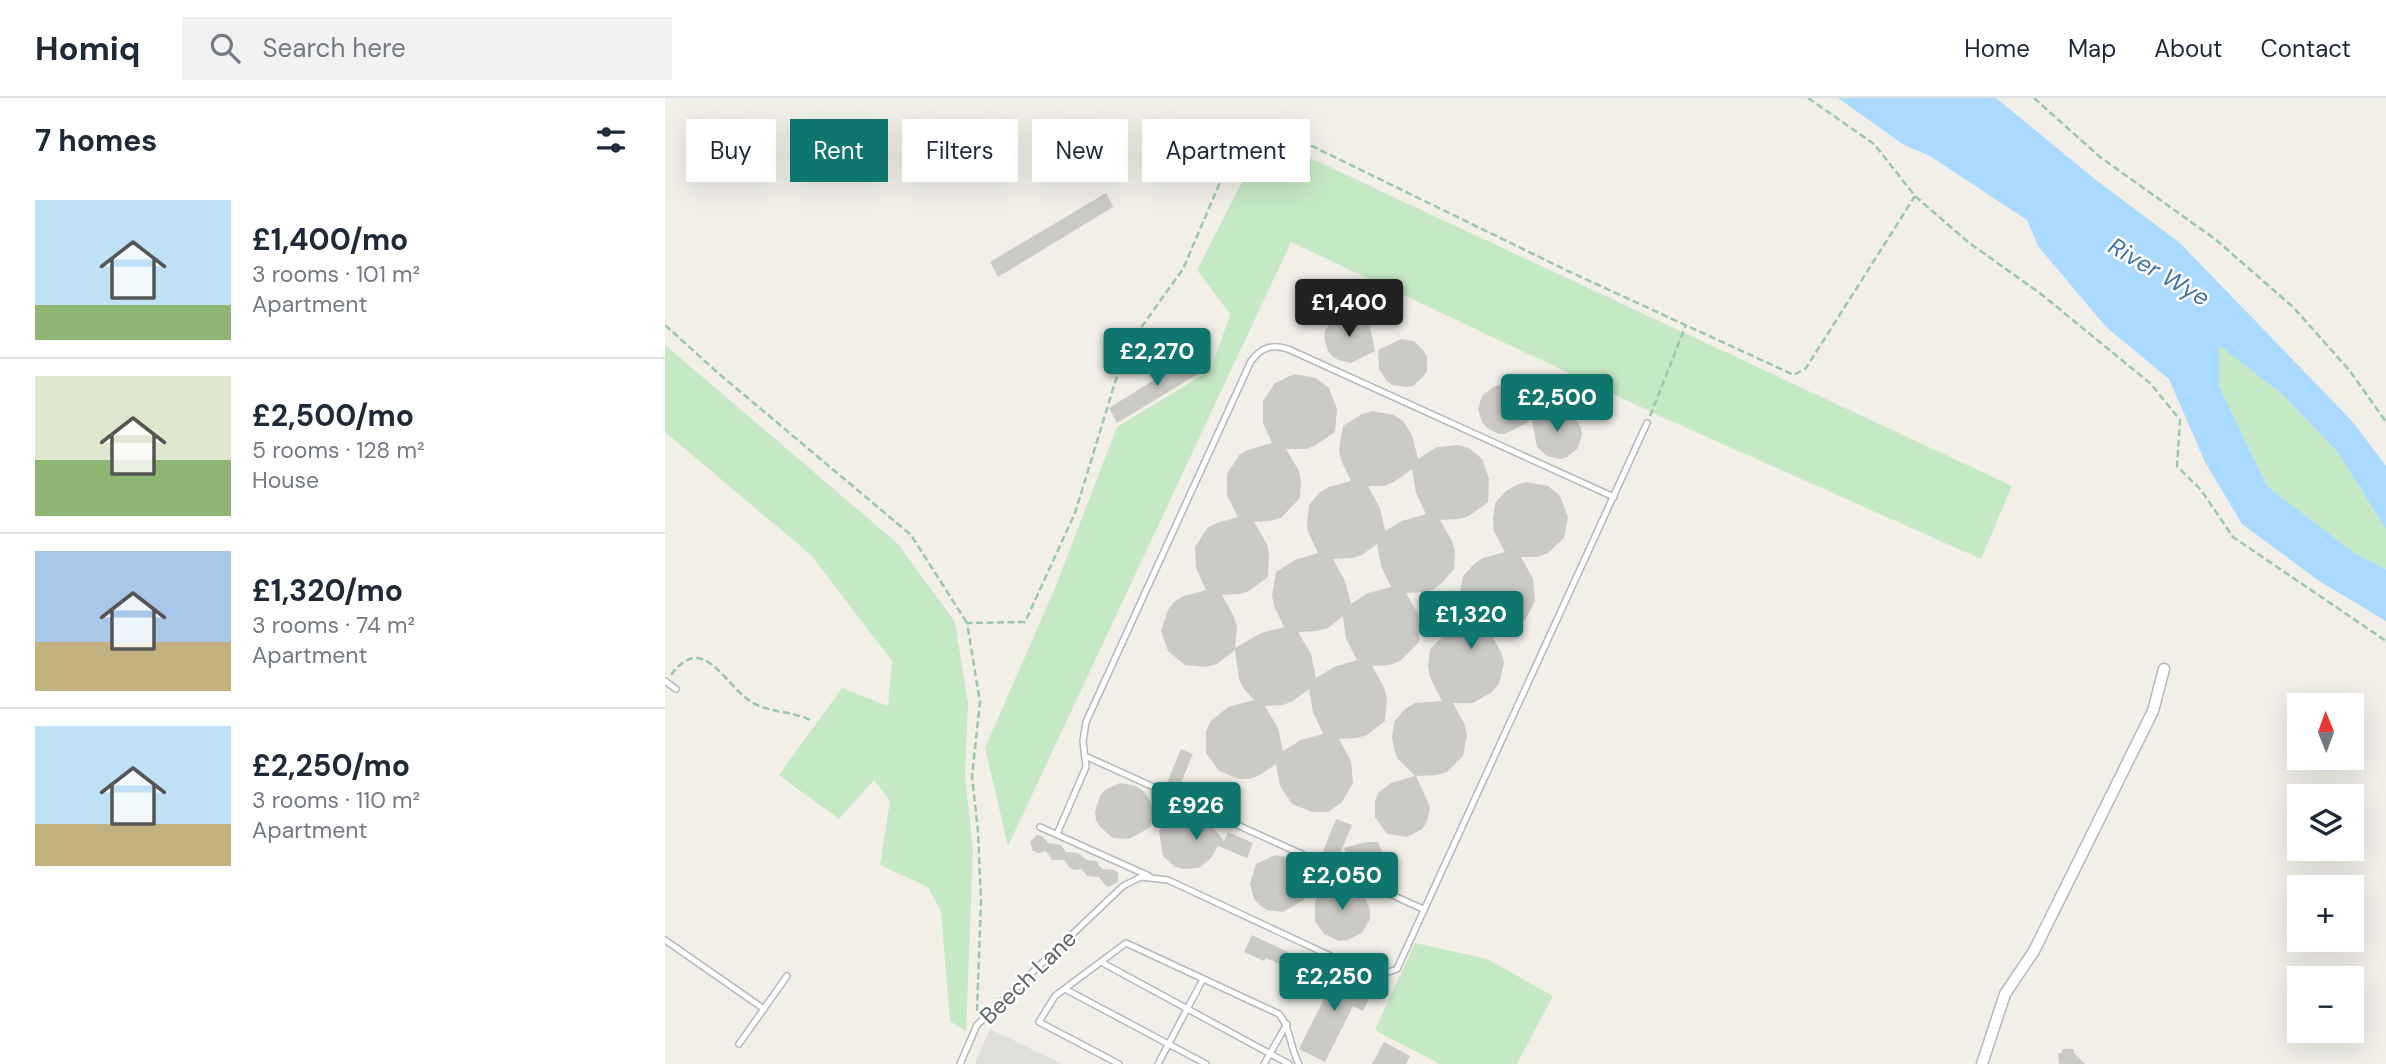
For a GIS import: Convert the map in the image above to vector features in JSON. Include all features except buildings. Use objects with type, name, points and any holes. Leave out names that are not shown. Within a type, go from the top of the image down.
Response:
[{"type":"street","points":[[1982,1064],[2005,994],[2040,940],[2147,724],[2164,669]]},
{"type":"lane","points":[[1057,834],[1086,768],[1083,741],[1086,722],[1251,361],[1262,349],[1277,346],[1288,349],[1614,497]]},
{"type":"lane","points":[[1041,827],[1152,877],[1168,880],[1365,972],[1377,976],[1397,969],[1647,423]]},
{"type":"lane","points":[[665,681],[676,689]]},
{"type":"lane","points":[[1085,756],[1423,909]]},
{"type":"lane","name":"Beech Lane","points":[[960,1064],[977,1025],[1123,886],[1141,877],[1152,877]]},
{"type":"lane","points":[[665,940],[764,1009]]},
{"type":"lane","points":[[1119,1064],[1039,1022],[1055,996],[1126,943],[1279,1014],[1287,1024],[1291,1051],[1299,1064]]},
{"type":"lane","points":[[1101,962],[1289,1064]]},
{"type":"lane","points":[[739,1044],[787,976]]},
{"type":"lane","points":[[1158,1064],[1203,979]]},
{"type":"lane","points":[[1065,989],[1206,1064]]},
{"type":"lane","points":[[1264,1064],[1287,1024]]},
{"type":"path","points":[[1808,98],[1874,144],[1915,196],[1968,242],[2041,294],[2151,384],[2180,420],[2177,466],[2201,490],[2233,537],[2386,641]]},
{"type":"path","points":[[2034,98],[2100,157],[2215,239],[2293,307],[2350,371],[2386,422]]},
{"type":"path","points":[[967,623],[1025,622],[1075,513],[1125,350],[1183,269],[1241,133],[1275,128],[1568,271],[1794,375],[1806,368],[1915,196]]},
{"type":"path","points":[[665,325],[911,535],[967,623],[980,702],[972,776],[981,902],[977,1025]]},
{"type":"path","points":[[1647,423],[1685,325]]},
{"type":"path","points":[[665,681],[684,662],[693,658],[702,659],[712,663],[731,685],[752,703],[812,721]]},
{"type":"shaded area","points":[[990,1029],[1062,1064],[975,1064]]},
{"type":"green space","points":[[1310,158],[2012,486],[1981,559],[1660,416],[1291,242],[1008,846],[985,748],[1055,588],[1117,427],[1211,370],[1230,314],[1197,270],[1242,182],[1310,182]]},
{"type":"green space","points":[[2219,344],[2282,394],[2337,451],[2386,529],[2386,569],[2354,553],[2267,486],[2219,386]]},
{"type":"green space","points":[[665,345],[898,544],[955,622],[968,704],[965,775],[973,849],[966,1031],[950,1021],[941,911],[928,887],[880,865],[890,801],[874,780],[839,819],[779,775],[842,688],[888,706],[892,661],[811,555],[665,432]]},
{"type":"green space","points":[[1415,943],[1487,959],[1553,996],[1517,1064],[1440,1064],[1375,1030]]},
{"type":"water","name":"River Wye","points":[[1838,98],[1996,98],[2096,180],[2180,243],[2352,421],[2386,466],[2386,529],[2337,451],[2282,394],[2219,345],[2219,386],[2267,486],[2354,553],[2386,569],[2386,621],[2319,581],[2242,524],[2205,462],[2169,379],[2106,327],[2038,246],[2027,220],[1930,156],[1904,145]]}]
